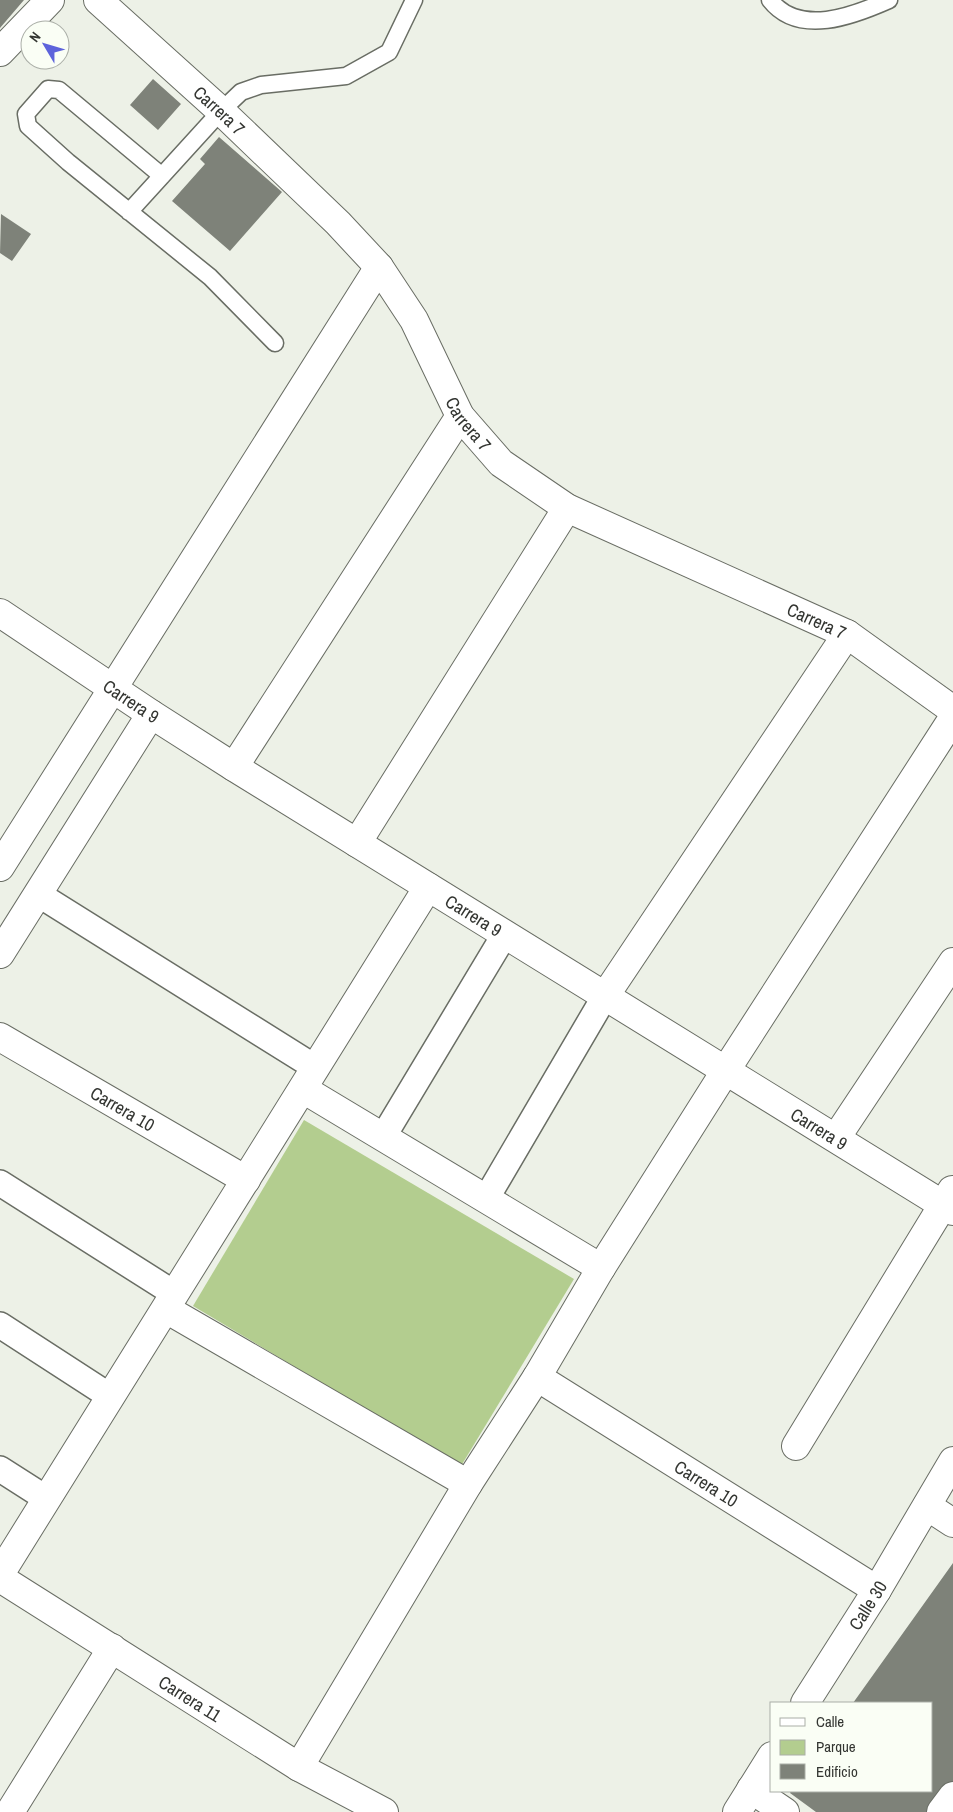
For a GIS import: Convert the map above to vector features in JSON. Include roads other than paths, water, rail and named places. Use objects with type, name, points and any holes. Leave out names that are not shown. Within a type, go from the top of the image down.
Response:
[{"type":"street","points":[[0,52],[50,0]]},
{"type":"street","name":"Carrera 7","points":[[98,0],[221,111],[338,223],[379,267],[414,320],[460,416],[501,463],[567,508],[847,634],[953,710]]},
{"type":"street","points":[[0,868],[379,267]]},
{"type":"street","points":[[234,767],[460,416]]},
{"type":"street","points":[[357,843],[567,508]]},
{"type":"street","name":"Carrera 9","points":[[0,613],[234,767],[836,1138],[950,1201]]},
{"type":"street","points":[[486,1199],[605,996],[847,634]]},
{"type":"street","points":[[0,954],[151,714]]},
{"type":"street","points":[[299,1767],[468,1484],[537,1377],[601,1268],[953,718]]},
{"type":"street","points":[[0,1574],[428,887]]},
{"type":"street","points":[[38,894],[310,1078],[383,1137],[601,1268]]},
{"type":"street","points":[[383,1137],[505,934]]},
{"type":"street","points":[[836,1138],[953,962]]},
{"type":"street","name":"Carrera 10","points":[[0,1037],[246,1180]]},
{"type":"street","points":[[0,1183],[171,1302],[468,1484]]},
{"type":"street","points":[[796,1446],[950,1201]]},
{"type":"street","points":[[0,1325],[111,1397]]},
{"type":"street","name":"Carrera 10","points":[[537,1377],[877,1590]]},
{"type":"street","name":"Calle 30","points":[[806,1702],[877,1590],[953,1461]]},
{"type":"street","points":[[0,1469],[48,1499]]},
{"type":"street","points":[[927,1506],[953,1523]]},
{"type":"street","name":"Carrera 11","points":[[0,1578],[299,1767],[377,1810]]},
{"type":"street","points":[[10,1812],[112,1648]]},
{"type":"street","points":[[737,1812],[770,1759]]},
{"type":"street","points":[[751,1789],[785,1812]]},
{"type":"street","points":[[941,1812],[953,1796]]},
{"type":"lane","points":[[129,212],[221,111],[241,92],[261,85],[346,76],[390,52],[414,0]]},
{"type":"lane","points":[[770,0],[779,11],[813,22],[860,13],[889,0]]},
{"type":"lane","points":[[162,176],[59,90],[48,89],[26,114],[28,126],[129,212],[210,277],[275,343]]}]
